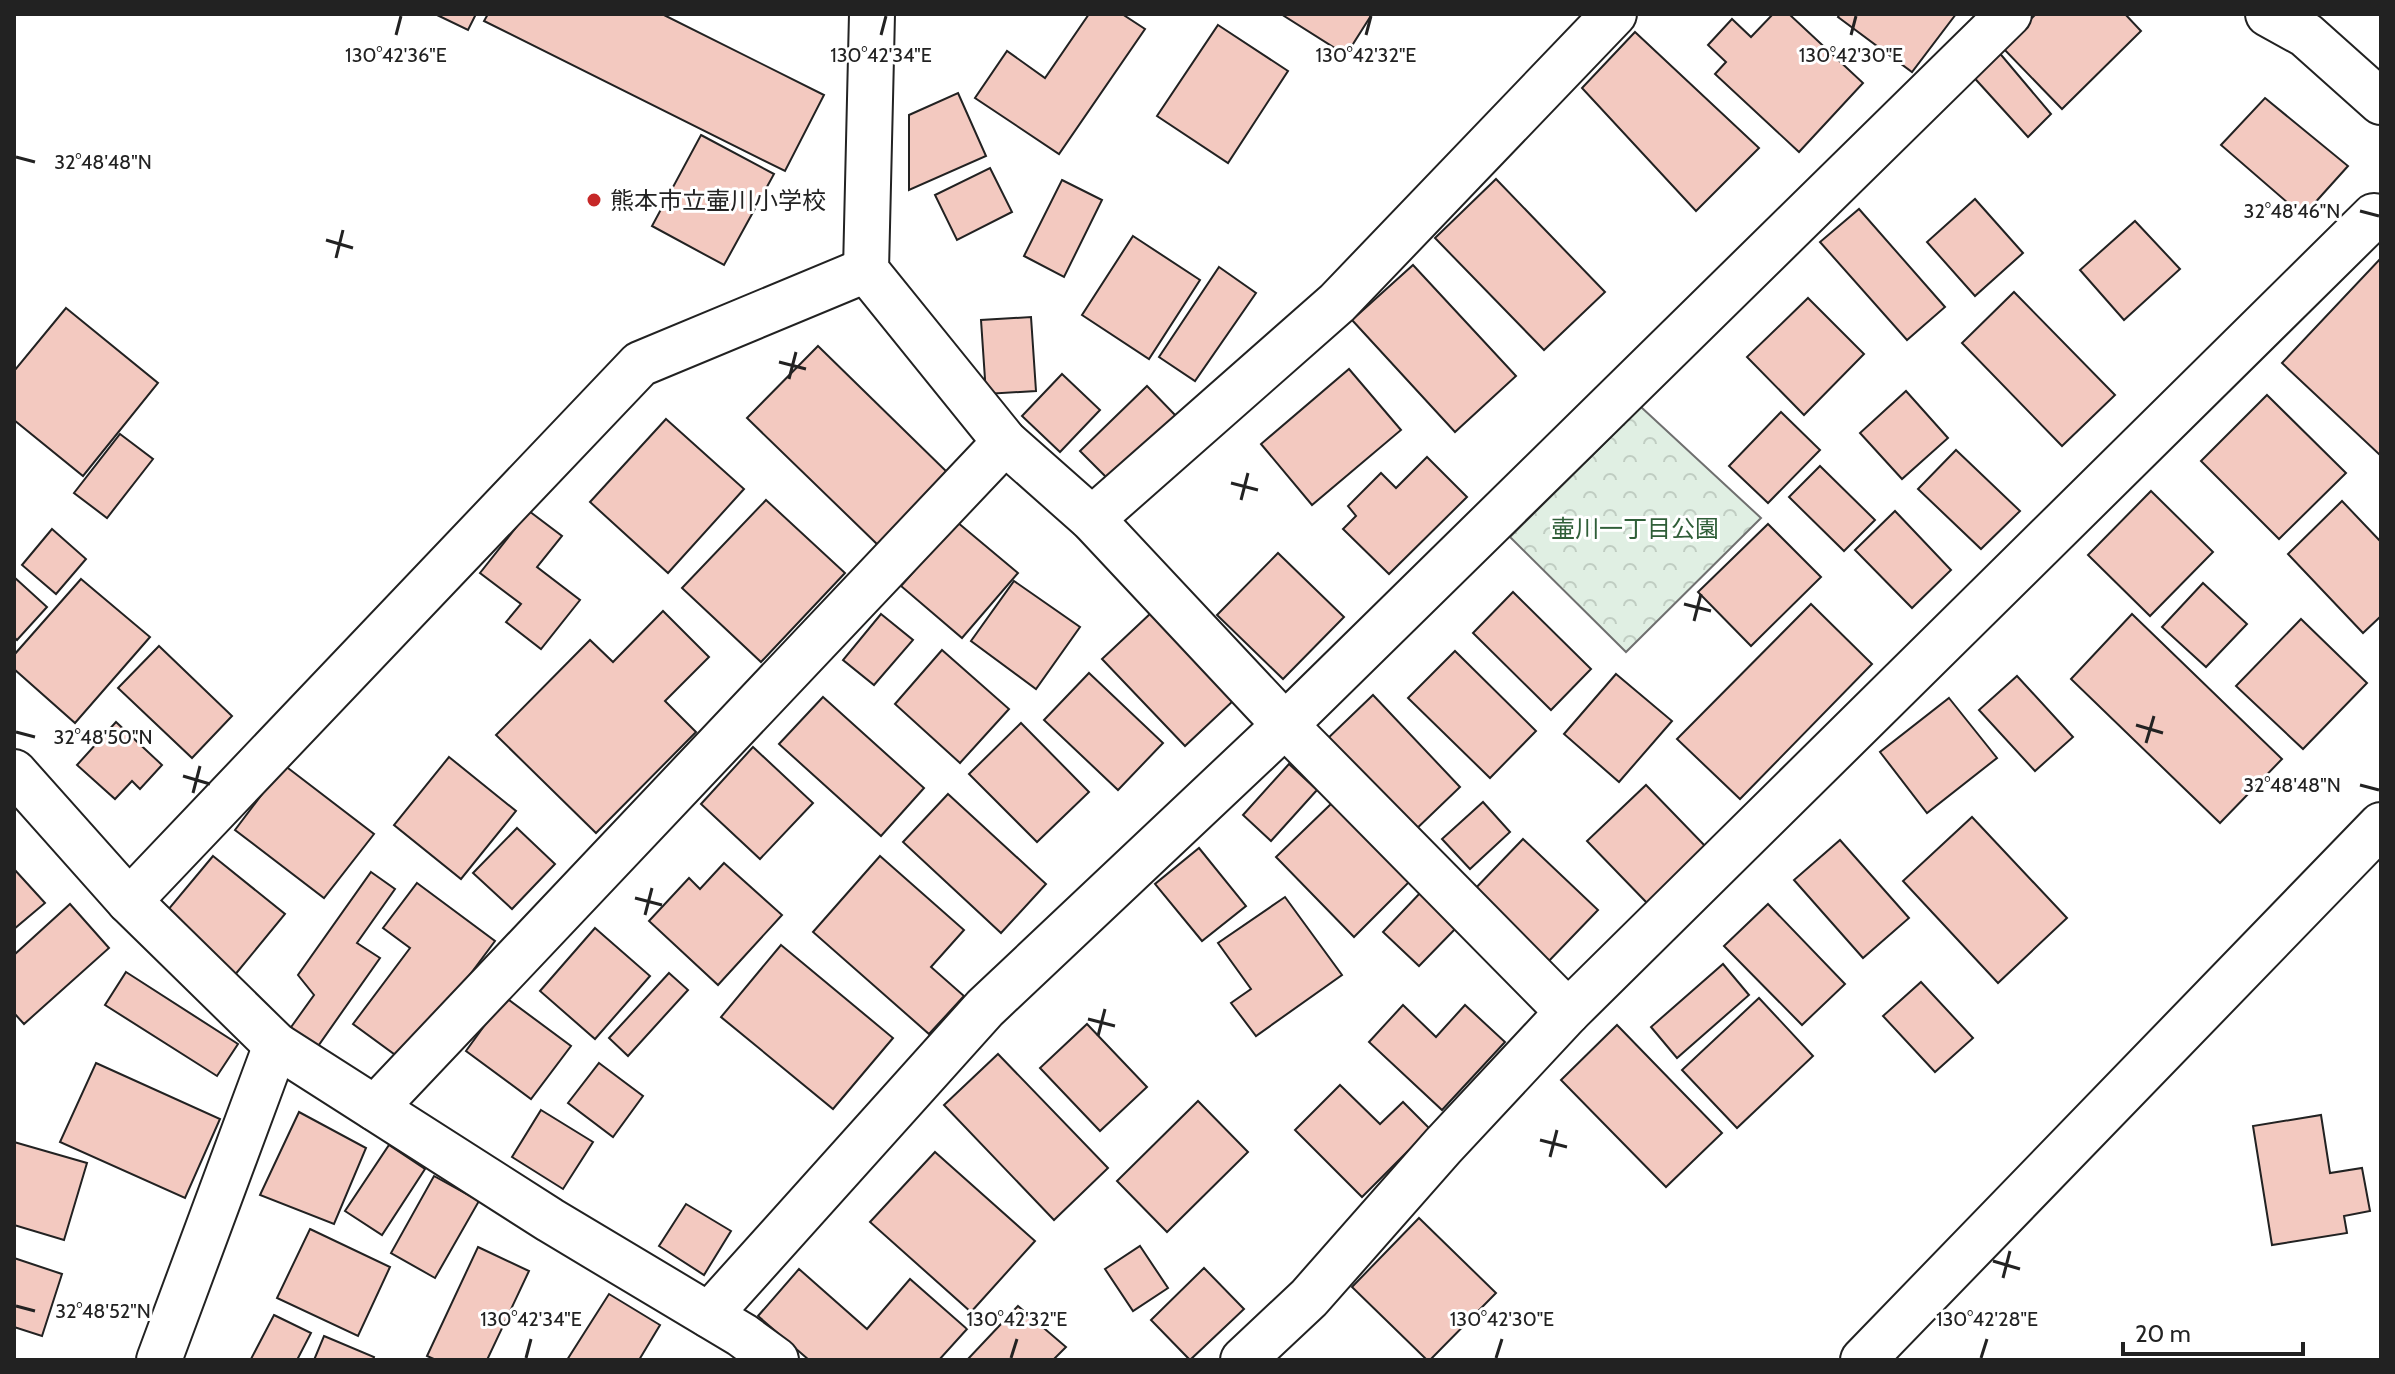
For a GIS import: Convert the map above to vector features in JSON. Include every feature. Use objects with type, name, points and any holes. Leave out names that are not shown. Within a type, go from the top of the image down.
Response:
[{"type":"street","points":[[872,14],[866,270],[1005,442],[1092,519],[1285,725],[1568,1012]]},
{"type":"street","points":[[1092,519],[1337,303],[1614,14]]},
{"type":"street","points":[[726,1336],[985,1008],[1285,725],[2009,14]]},
{"type":"street","points":[[2268,14],[2306,35],[2381,102]]},
{"type":"street","points":[[1243,1360],[1309,1298],[1443,1146],[1568,1012],[2374,216]]},
{"type":"street","points":[[129,901],[640,364],[866,270]]},
{"type":"street","points":[[375,1108],[1005,442]]},
{"type":"street","points":[[14,772],[129,901],[276,1045],[726,1336],[776,1360]]},
{"type":"street","points":[[1863,1360],[2381,825]]},
{"type":"street","points":[[159,1360],[276,1045]]},
{"type":"green space","name":"壷川一丁目公園","points":[[1641,407],[1761,518],[1626,652],[1510,537]]},
{"type":"building","points":[[435,14],[476,14],[468,30]]},
{"type":"building","points":[[488,14],[662,14],[824,95],[785,171],[484,21]]},
{"type":"building","points":[[1089,14],[1122,14],[1145,29],[1059,154],[975,98],[1007,51],[1045,78]]},
{"type":"building","points":[[1281,14],[1372,14],[1346,55]]},
{"type":"building","points":[[1773,14],[1789,14],[1863,83],[1799,152],[1715,74],[1726,62],[1708,45],[1732,19],[1751,37]]},
{"type":"building","points":[[1840,14],[1956,14],[1912,72],[1838,17]]},
{"type":"building","points":[[2036,14],[2125,14],[2141,31],[2062,109],[2002,47]]},
{"type":"building","points":[[1218,25],[1288,71],[1228,163],[1157,116]]},
{"type":"building","points":[[1635,32],[1759,148],[1696,211],[1582,88]]},
{"type":"building","points":[[1997,50],[2051,114],[2028,137],[1969,72]]},
{"type":"building","points":[[958,93],[986,156],[909,190],[909,115]]},
{"type":"building","points":[[2265,98],[2348,166],[2303,216],[2221,145]]},
{"type":"building","points":[[701,135],[774,174],[724,265],[652,226]]},
{"type":"building","points":[[990,168],[1012,212],[957,240],[935,195]]},
{"type":"building","points":[[1496,179],[1605,292],[1544,350],[1435,238]]},
{"type":"building","points":[[1062,180],[1102,200],[1064,277],[1024,256]]},
{"type":"building","points":[[1975,199],[2023,253],[1975,296],[1927,242]]},
{"type":"building","points":[[1859,209],[1945,307],[1907,340],[1820,242]]},
{"type":"building","points":[[2135,221],[2180,269],[2124,320],[2080,270]]},
{"type":"building","points":[[1133,236],[1200,280],[1149,359],[1082,315]]},
{"type":"building","points":[[2381,258],[2381,456],[2282,363]]},
{"type":"building","points":[[1413,265],[1516,376],[1455,432],[1352,320]]},
{"type":"building","points":[[1219,267],[1256,293],[1195,381],[1159,357]]},
{"type":"building","points":[[2014,292],[2115,395],[2062,446],[1962,343]]},
{"type":"building","points":[[1808,298],[1864,354],[1804,415],[1747,357]]},
{"type":"building","points":[[66,308],[158,383],[83,476],[14,420],[14,371]]},
{"type":"building","points":[[1031,317],[1036,391],[986,394],[981,320]]},
{"type":"building","points":[[818,346],[949,474],[879,546],[747,418]]},
{"type":"building","points":[[1349,369],[1401,430],[1312,505],[1261,444]]},
{"type":"building","points":[[1062,374],[1100,410],[1060,452],[1022,416]]},
{"type":"building","points":[[1147,386],[1177,417],[1111,482],[1080,451]]},
{"type":"building","points":[[1906,391],[1948,438],[1902,479],[1860,433]]},
{"type":"building","points":[[2267,395],[2346,473],[2279,539],[2201,461]]},
{"type":"building","points":[[1781,412],[1820,450],[1768,503],[1729,466]]},
{"type":"building","points":[[666,419],[744,489],[668,573],[590,502]]},
{"type":"building","points":[[120,434],[153,459],[107,518],[74,493]]},
{"type":"building","points":[[1956,450],[2020,511],[1981,549],[1918,489]]},
{"type":"building","points":[[1427,457],[1467,497],[1389,574],[1343,529],[1356,516],[1348,506],[1381,473],[1396,488]]},
{"type":"building","points":[[1820,466],[1875,520],[1844,551],[1789,497]]},
{"type":"building","points":[[2151,491],[2213,552],[2150,616],[2088,555]]},
{"type":"building","points":[[766,500],[845,573],[761,662],[682,588]]},
{"type":"building","points":[[2342,501],[2381,542],[2381,616],[2363,633],[2288,554]]},
{"type":"building","points":[[529,511],[562,536],[537,567],[580,600],[541,649],[506,622],[521,604],[480,573]]},
{"type":"building","points":[[1895,511],[1951,570],[1912,608],[1855,550]]},
{"type":"building","points":[[957,522],[1018,573],[962,638],[901,586]]},
{"type":"building","points":[[1768,524],[1821,577],[1751,646],[1698,592]]},
{"type":"building","points":[[52,529],[86,559],[56,594],[22,565]]},
{"type":"building","points":[[1278,553],[1344,617],[1283,679],[1217,615]]},
{"type":"building","points":[[14,577],[47,607],[17,640],[14,637]]},
{"type":"building","points":[[81,579],[150,637],[75,723],[14,669],[14,655]]},
{"type":"building","points":[[1014,581],[1080,627],[1036,689],[971,641]]},
{"type":"building","points":[[2203,583],[2247,624],[2206,667],[2162,627]]},
{"type":"building","points":[[1513,592],[1591,669],[1551,710],[1473,633]]},
{"type":"building","points":[[1811,604],[1872,664],[1740,799],[1677,739]]},
{"type":"building","points":[[663,611],[709,657],[665,701],[696,732],[596,833],[496,735],[590,640],[613,662]]},
{"type":"building","points":[[1151,613],[1234,700],[1185,746],[1102,659]]},
{"type":"building","points":[[881,614],[913,640],[874,685],[843,660]]},
{"type":"building","points":[[2132,614],[2282,759],[2220,823],[2071,679]]},
{"type":"building","points":[[2301,619],[2367,683],[2303,749],[2236,686]]},
{"type":"building","points":[[159,646],[232,716],[192,758],[118,688]]},
{"type":"building","points":[[942,650],[1009,709],[960,763],[895,704]]},
{"type":"building","points":[[1455,651],[1536,731],[1490,778],[1408,698]]},
{"type":"building","points":[[1089,673],[1163,743],[1118,790],[1044,720]]},
{"type":"building","points":[[1616,674],[1672,721],[1619,782],[1564,734]]},
{"type":"building","points":[[2017,676],[2073,737],[2035,771],[1979,710]]},
{"type":"building","points":[[1373,695],[1460,787],[1411,834],[1324,742]]},
{"type":"building","points":[[823,697],[924,788],[881,836],[779,744]]},
{"type":"building","points":[[1949,698],[1997,758],[1927,813],[1880,752]]},
{"type":"building","points":[[116,722],[162,765],[140,789],[132,781],[115,799],[77,765]]},
{"type":"building","points":[[1021,723],[1089,792],[1037,842],[969,774]]},
{"type":"building","points":[[753,747],[813,803],[760,859],[701,804]]},
{"type":"building","points":[[449,757],[516,811],[461,879],[394,825]]},
{"type":"building","points":[[1289,764],[1317,790],[1271,841],[1243,815]]},
{"type":"building","points":[[284,765],[374,834],[324,898],[235,830]]},
{"type":"building","points":[[1646,785],[1707,848],[1648,904],[1587,841]]},
{"type":"building","points":[[948,794],[1046,884],[1001,933],[903,842]]},
{"type":"building","points":[[1483,802],[1510,832],[1470,869],[1442,839]]},
{"type":"building","points":[[1332,803],[1409,882],[1354,937],[1276,857]]},
{"type":"building","points":[[1972,817],[2067,918],[1998,983],[1903,881]]},
{"type":"building","points":[[517,828],[555,864],[512,909],[473,873]]},
{"type":"building","points":[[1523,839],[1598,910],[1546,964],[1471,893]]},
{"type":"building","points":[[1840,840],[1909,918],[1863,958],[1794,880]]},
{"type":"building","points":[[1199,848],[1246,906],[1202,941],[1155,884]]},
{"type":"building","points":[[213,856],[285,914],[234,976],[162,917]]},
{"type":"building","points":[[880,856],[964,930],[931,967],[964,996],[929,1034],[813,932]]},
{"type":"building","points":[[724,863],[782,915],[718,985],[649,921],[689,878],[700,889]]},
{"type":"building","points":[[14,869],[45,903],[14,929]]},
{"type":"building","points":[[371,872],[395,889],[357,943],[380,958],[316,1049],[289,1030],[314,995],[298,975]]},
{"type":"building","points":[[417,883],[495,941],[405,1062],[353,1024],[410,948],[383,928]]},
{"type":"building","points":[[1422,891],[1458,926],[1419,966],[1383,932]]},
{"type":"building","points":[[1285,897],[1342,975],[1256,1036],[1231,1003],[1251,989],[1218,943]]},
{"type":"building","points":[[70,904],[109,948],[24,1024],[14,1013],[14,955]]},
{"type":"building","points":[[1768,904],[1845,984],[1802,1025],[1724,946]]},
{"type":"building","points":[[595,928],[650,976],[595,1039],[540,991]]},
{"type":"building","points":[[781,945],[893,1038],[833,1109],[721,1017]]},
{"type":"building","points":[[1723,964],[1749,995],[1677,1058],[1651,1027]]},
{"type":"building","points":[[126,972],[238,1044],[217,1076],[105,1005]]},
{"type":"building","points":[[669,973],[688,990],[628,1056],[609,1038]]},
{"type":"building","points":[[1921,982],[1973,1038],[1935,1072],[1883,1016]]},
{"type":"building","points":[[505,997],[571,1046],[531,1099],[466,1051]]},
{"type":"building","points":[[1759,998],[1813,1056],[1737,1128],[1682,1070]]},
{"type":"building","points":[[1403,1005],[1436,1037],[1465,1005],[1505,1042],[1442,1110],[1369,1042]]},
{"type":"building","points":[[1087,1024],[1147,1087],[1100,1131],[1040,1068]]},
{"type":"building","points":[[1617,1025],[1722,1133],[1666,1187],[1561,1080]]},
{"type":"building","points":[[998,1054],[1108,1168],[1054,1220],[944,1105]]},
{"type":"building","points":[[96,1063],[220,1119],[185,1198],[60,1142]]},
{"type":"building","points":[[599,1063],[643,1096],[613,1137],[568,1103]]},
{"type":"building","points":[[1340,1085],[1380,1124],[1403,1102],[1430,1129],[1362,1197],[1295,1130]]},
{"type":"building","points":[[1198,1101],[1248,1152],[1167,1232],[1117,1181]]},
{"type":"building","points":[[541,1110],[593,1142],[563,1189],[512,1157]]},
{"type":"building","points":[[299,1112],[366,1148],[334,1224],[260,1195]]},
{"type":"building","points":[[2321,1115],[2330,1173],[2362,1168],[2370,1211],[2344,1216],[2347,1233],[2272,1245],[2253,1126]]},
{"type":"building","points":[[14,1142],[87,1163],[64,1240],[14,1225]]},
{"type":"building","points":[[389,1145],[425,1169],[382,1235],[345,1211]]},
{"type":"building","points":[[935,1152],[1035,1241],[971,1312],[870,1222]]},
{"type":"building","points":[[434,1176],[479,1201],[435,1278],[391,1253]]},
{"type":"building","points":[[686,1204],[731,1231],[704,1275],[659,1246]]},
{"type":"building","points":[[1419,1218],[1496,1293],[1430,1360],[1352,1287]]},
{"type":"building","points":[[310,1229],[390,1267],[358,1336],[277,1298]]},
{"type":"building","points":[[1140,1246],[1168,1288],[1133,1311],[1105,1269]]},
{"type":"building","points":[[478,1247],[529,1271],[487,1360],[436,1360],[427,1356]]},
{"type":"building","points":[[14,1258],[62,1274],[42,1336],[14,1327]]},
{"type":"building","points":[[1204,1268],[1244,1309],[1190,1360],[1151,1320]]},
{"type":"building","points":[[799,1269],[867,1329],[910,1279],[967,1329],[939,1360],[809,1360],[758,1316]]},
{"type":"building","points":[[609,1294],[660,1325],[639,1360],[567,1360]]},
{"type":"building","points":[[1018,1306],[1066,1347],[1053,1360],[967,1360]]},
{"type":"building","points":[[274,1315],[311,1333],[297,1360],[251,1359]]},
{"type":"building","points":[[324,1336],[374,1357],[373,1360],[314,1360]]},
{"type":"place","name":"熊本市立壷川小学校","points":[[594,200]]}]
